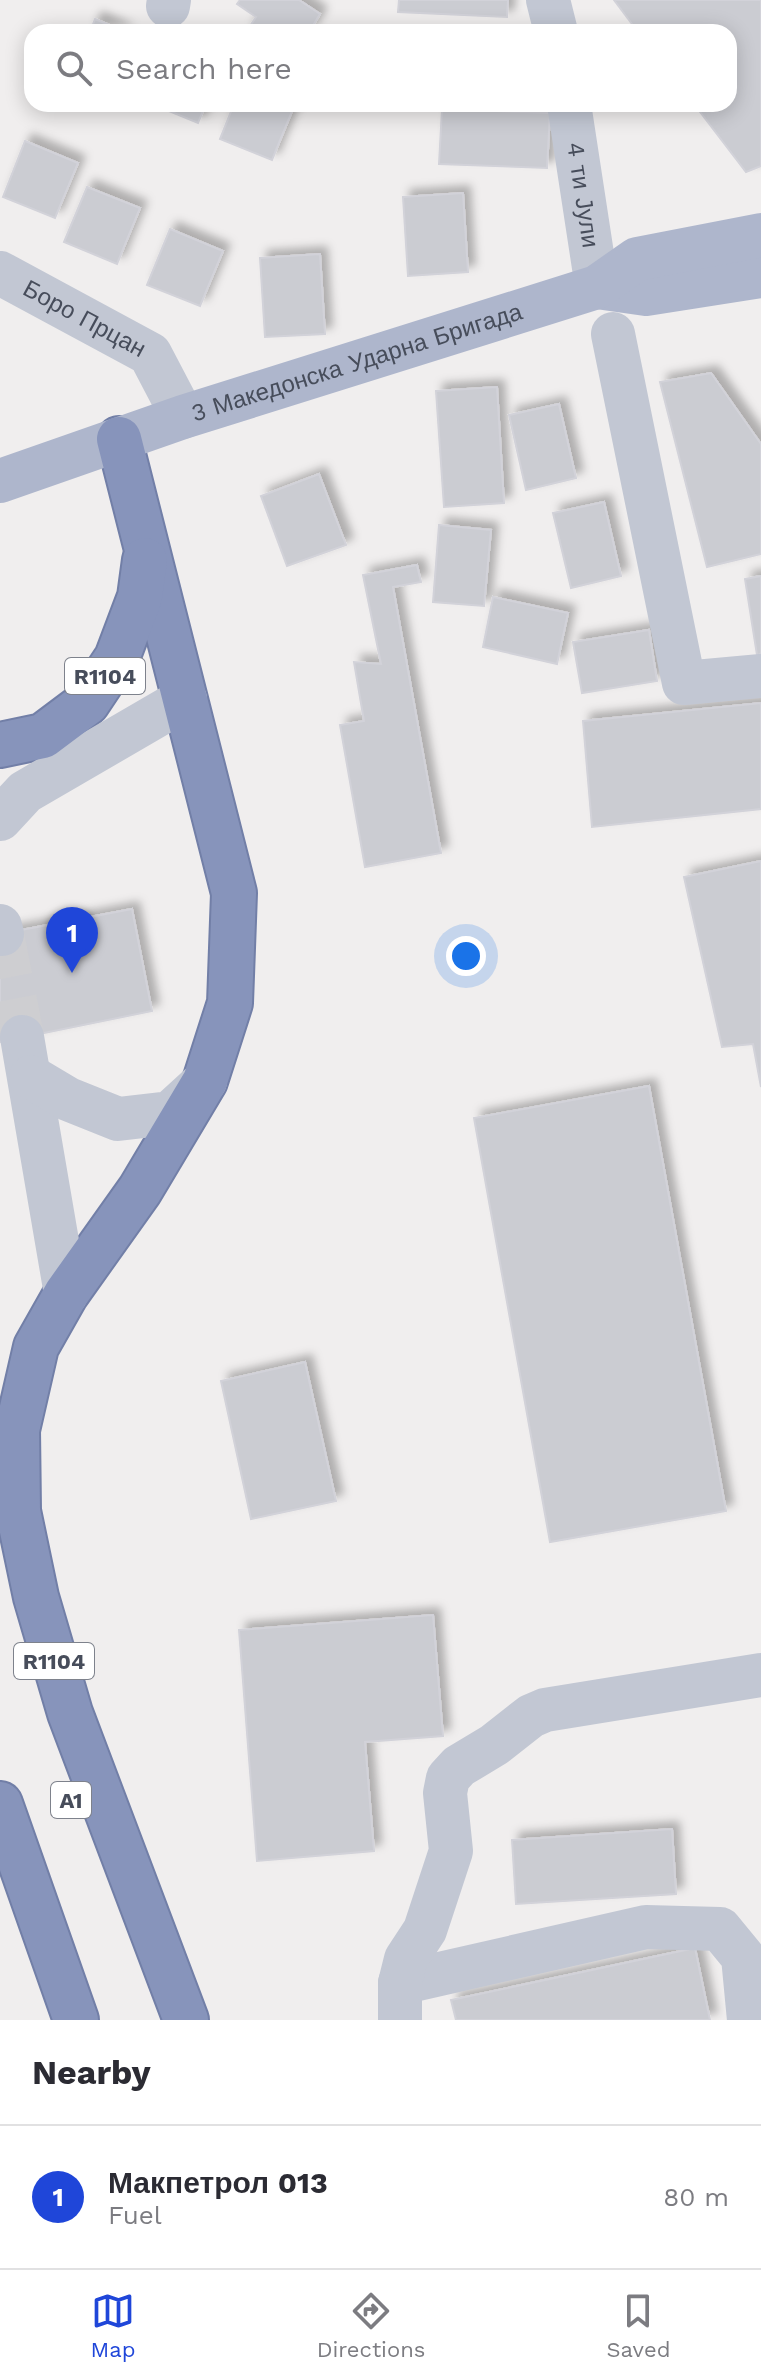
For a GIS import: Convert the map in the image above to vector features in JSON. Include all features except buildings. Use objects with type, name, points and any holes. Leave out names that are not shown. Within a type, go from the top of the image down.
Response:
[{"type":"highway","name":"R1104","points":[[119,439],[234,893],[236,916],[230,1003],[205,1081],[140,1190],[66,1294],[36,1347],[17,1430],[18,1511],[36,1597],[70,1713],[186,2020]]},
{"type":"highway","name":"R1104","points":[[0,745],[43,736],[87,703],[117,658],[140,597],[146,554]]},
{"type":"highway","name":"A1","points":[[0,1575],[70,1796],[157,2020]]},
{"type":"highway","points":[[0,1804],[76,2020]]},
{"type":"highway","points":[[0,1898],[47,2020]]},
{"type":"main road","points":[[597,287],[637,259],[761,235]]},
{"type":"main road","points":[[597,287],[646,294],[761,276]]},
{"type":"main road","name":"3 Македонска Ударна Бригада","points":[[0,481],[183,417],[597,287]]},
{"type":"street","points":[[548,0],[554,24]]},
{"type":"street","name":"4 ти Јули","points":[[570,112],[597,287]]},
{"type":"street","name":"Боро Прцан","points":[[0,273],[150,354],[183,417]]},
{"type":"street","points":[[613,334],[684,683],[761,676]]},
{"type":"street","points":[[0,819],[25,792],[185,699]]},
{"type":"street","points":[[66,1294],[27,1057],[68,1099],[118,1119],[170,1113],[205,1081]]},
{"type":"street","points":[[752,2000],[743,1957],[720,1929],[646,1927],[400,2001],[406,1959],[425,1930],[451,1851],[445,1793],[448,1778],[459,1766],[494,1745],[531,1716],[545,1710],[761,1675]]},
{"type":"tunnel","points":[[2,934],[22,1037]]},
{"type":"place","name":"Макпетрол 013","points":[[72,973]]}]
